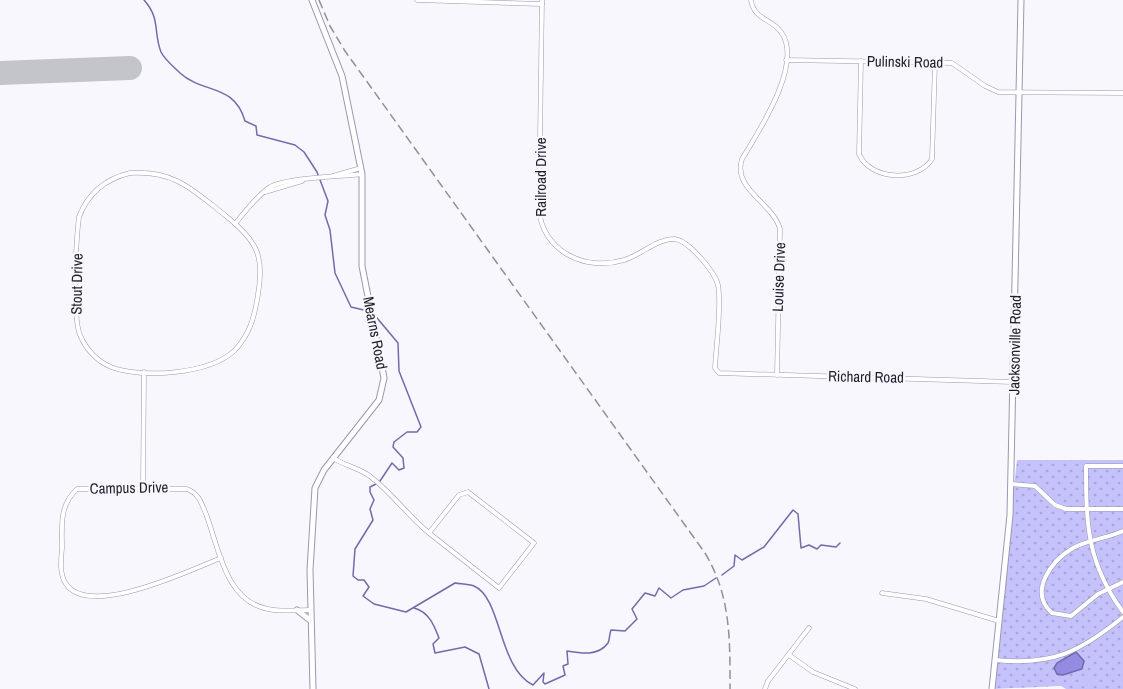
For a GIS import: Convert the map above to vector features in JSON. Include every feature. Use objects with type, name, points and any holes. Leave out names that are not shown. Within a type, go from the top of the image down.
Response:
[{"type":"street","name":"Mearns Road","points":[[312,0],[342,76],[361,171],[362,266],[383,370],[382,393],[372,410],[320,476],[314,496],[310,610],[313,689]]},
{"type":"street","points":[[417,0],[542,2]]},
{"type":"street","points":[[751,0],[756,14],[781,32],[785,40],[786,60]]},
{"type":"street","name":"Jacksonville Road","points":[[992,689],[1011,484],[1021,0]]},
{"type":"street","name":"Railroad Drive","points":[[542,2],[538,204],[544,231],[562,252],[586,261],[625,260],[670,240],[682,241],[691,246],[717,282],[715,368],[718,373]]},
{"type":"street","name":"Pulinski Road","points":[[786,60],[957,65],[993,90],[1123,93]]},
{"type":"street","name":"Louise Drive","points":[[777,375],[780,229],[776,218],[746,185],[740,170],[742,159],[783,84],[786,60]]},
{"type":"street","points":[[861,62],[859,151],[864,164],[880,173],[916,173],[932,159],[935,63]]},
{"type":"street","points":[[236,224],[265,192],[283,183],[361,171]]},
{"type":"street","name":"Stout Drive","points":[[136,173],[159,173],[180,180],[236,224],[253,242],[261,266],[256,307],[247,334],[232,353],[205,368],[144,372],[123,370],[103,363],[88,349],[79,331],[76,318],[78,226],[86,202],[101,185],[117,177],[136,173]]},
{"type":"street","points":[[143,487],[144,372]]},
{"type":"street","name":"Richard Road","points":[[718,373],[1014,382]]},
{"type":"street","points":[[333,458],[370,476],[429,533],[499,588],[534,543],[468,492],[459,495],[429,533]]},
{"type":"street","points":[[1123,466],[1086,466],[1086,510],[1090,543],[1109,589],[1123,612]]},
{"type":"street","points":[[1011,484],[1035,486],[1060,507],[1123,510]]},
{"type":"street","name":"Campus Drive","points":[[222,558],[133,592],[91,596],[76,593],[67,586],[61,571],[63,510],[68,498],[77,489],[181,487],[195,492],[200,498],[234,587],[248,601],[267,609],[310,610]]},
{"type":"street","points":[[1123,531],[1070,550],[1045,578],[1041,588],[1042,603],[1056,615],[1071,616],[1094,597],[1123,582]]},
{"type":"street","points":[[882,593],[926,599],[999,621]]},
{"type":"street","points":[[297,610],[311,621]]},
{"type":"street","points":[[995,660],[1060,658],[1098,636],[1123,617]]},
{"type":"street","points":[[765,689],[768,681],[809,628]]},
{"type":"street","points":[[789,655],[813,672],[855,689]]},
{"type":"shaded area","points":[[1017,460],[1123,460],[1123,689],[1066,689],[1061,686],[992,689]]},
{"type":"shaded area","points":[[1076,652],[1084,661],[1082,669],[1063,675],[1057,674],[1054,668],[1057,663]]},
{"type":"shaded area","points":[[1088,674],[1093,676],[1095,681],[1093,686],[1088,688],[1083,686],[1081,681],[1083,676]]},
{"type":"waterway","points":[[144,0],[153,13],[161,52],[172,66],[189,80],[233,100],[245,121],[256,126],[257,135],[295,145],[304,152],[317,172],[328,201],[325,215],[330,230],[335,273],[351,307],[368,311]]},
{"type":"waterway","points":[[372,312],[398,343],[399,371],[421,427],[417,432],[407,432],[394,442],[393,447],[403,458],[404,468],[399,470],[392,463],[380,481]]},
{"type":"waterway","points":[[376,484],[370,487],[374,500],[370,509],[373,520],[355,549],[353,576],[358,580],[364,580],[369,587],[363,596],[374,604],[406,612],[455,583],[474,586],[483,593],[490,604],[513,664],[533,685],[544,673],[543,682],[545,684],[565,675],[563,666],[568,664],[567,651],[594,652],[608,643],[611,630],[625,631],[637,619],[632,609],[645,593],[655,596],[659,588],[671,598],[683,590],[704,586],[716,578]]},
{"type":"waterway","points":[[722,575],[734,566],[735,555],[742,560],[764,547],[793,510],[798,514],[801,548],[809,545],[817,549],[821,545],[836,547],[840,543]]},
{"type":"waterway","points":[[414,608],[424,613],[435,628],[439,638],[433,644],[435,653],[465,647],[479,654],[489,689]]},
{"type":"runway","points":[[0,73],[130,68]]},
{"type":"railway","points":[[319,0],[330,26],[345,51],[705,553],[714,569],[724,602],[729,636],[730,689]]}]
